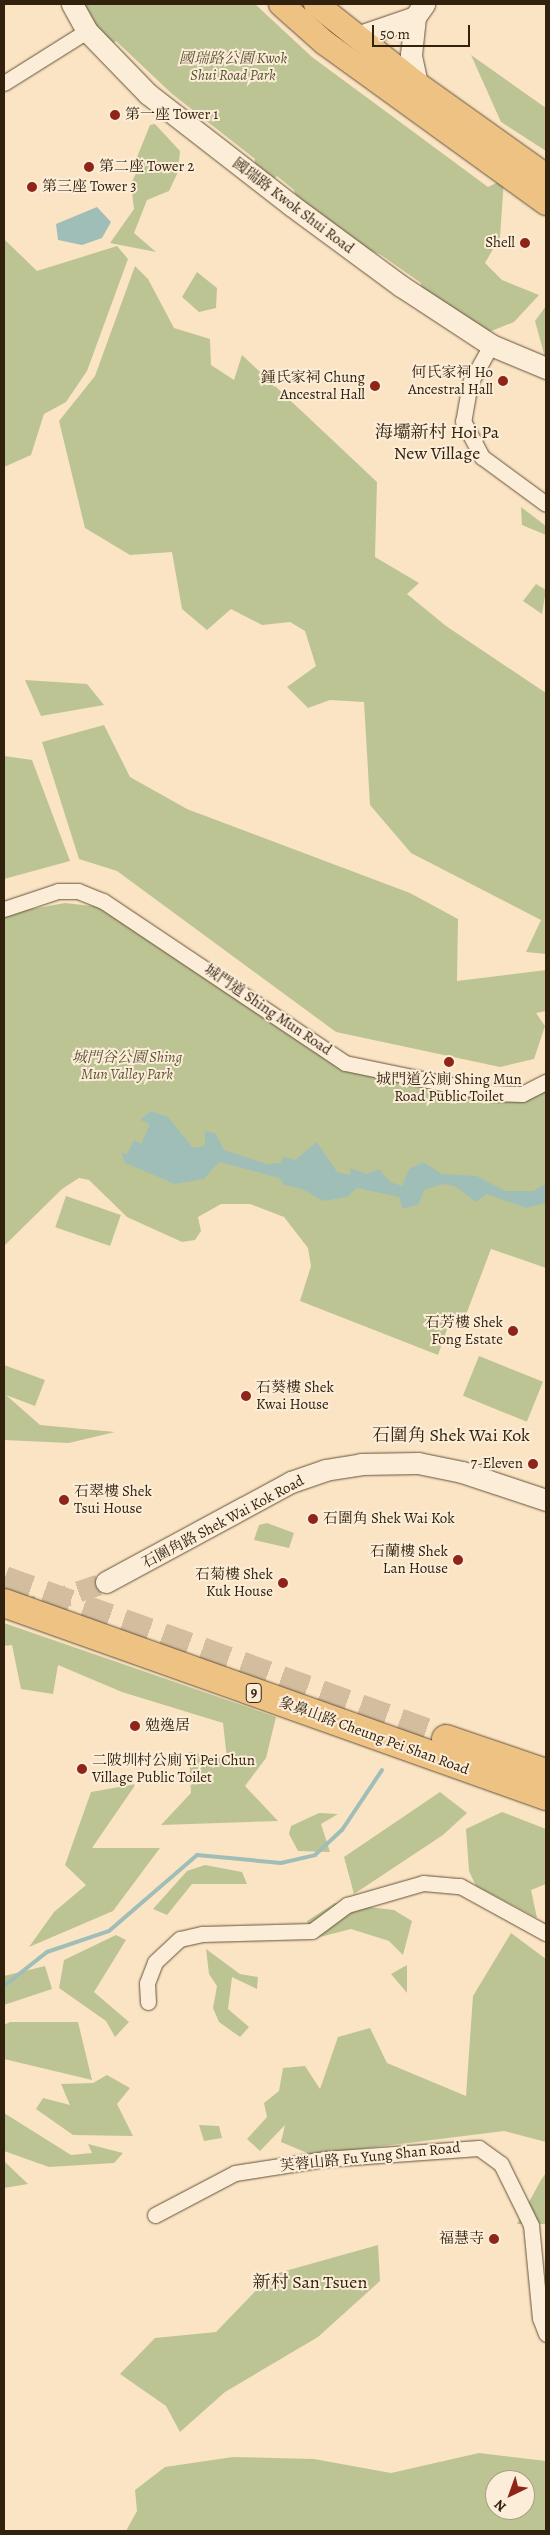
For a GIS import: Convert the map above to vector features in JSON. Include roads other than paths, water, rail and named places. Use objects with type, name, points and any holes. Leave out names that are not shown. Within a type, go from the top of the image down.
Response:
[{"type":"highway","name":"象鼻山路 Cheung Pei Shan Road","points":[[4,1603],[508,1772],[546,1773]]},
{"type":"highway","name":"象鼻山路 Cheung Pei Shan Road","points":[[446,1739],[508,1772],[546,1796]]},
{"type":"highway","points":[[508,1772],[546,1767]]},
{"type":"highway","points":[[508,1772],[546,1806]]},
{"type":"main road","points":[[281,4],[325,43],[546,204]]},
{"type":"main road","points":[[316,4],[417,84],[546,176]]},
{"type":"street","name":"國瑞路 Kwok Shui Road","points":[[72,4],[88,31],[148,94],[290,205],[401,286],[491,345],[546,368]]},
{"type":"street","points":[[357,37],[419,10]]},
{"type":"street","points":[[417,84],[410,62],[419,10]]},
{"type":"street","points":[[4,83],[88,31]]},
{"type":"street","points":[[491,345],[468,390],[463,405],[466,429],[482,457],[546,504]]},
{"type":"street","name":"城門道 Shing Mun Road","points":[[4,909],[58,891],[78,891],[103,901],[345,1063],[490,1093],[522,1094],[546,1082]]},
{"type":"street","name":"石圍角路 Shek Wai Kok Road","points":[[106,1582],[291,1482],[324,1470],[361,1464],[418,1463],[479,1477],[546,1500]]},
{"type":"street","points":[[148,2002],[147,1983],[155,1962],[180,1939],[202,1934],[312,1931],[347,1905],[423,1883],[450,1882],[492,1900],[546,1933]]},
{"type":"street","name":"芙蓉山路 Fu Yung Shan Road","points":[[155,2215],[235,2173],[324,2159],[479,2148],[501,2164],[531,2225],[540,2318],[546,2334]]},
{"type":"water","points":[[97,207],[111,222],[102,238],[82,245],[58,240],[56,224]]},
{"type":"water","points":[[151,1111],[168,1117],[193,1148],[205,1146],[205,1131],[215,1133],[224,1150],[267,1164],[280,1163],[284,1157],[295,1160],[317,1142],[337,1172],[351,1175],[350,1168],[367,1174],[379,1169],[390,1182],[402,1186],[409,1169],[423,1162],[442,1174],[477,1176],[505,1191],[533,1191],[546,1184],[546,1203],[526,1208],[487,1194],[475,1202],[455,1186],[443,1184],[424,1190],[419,1204],[403,1209],[399,1197],[357,1188],[347,1197],[323,1201],[302,1189],[284,1185],[279,1178],[219,1162],[204,1179],[175,1184],[125,1163],[123,1158],[122,1153],[127,1154],[134,1140],[141,1144],[150,1124],[140,1120]]},
{"type":"waterway","points":[[4,1986],[47,1952],[109,1931],[197,1855],[281,1863],[315,1855],[342,1830],[382,1770]]},
{"type":"tunnel","points":[[4,1580],[446,1739]]},
{"type":"tunnel","points":[[18,1612],[106,1582]]},
{"type":"place","name":"第一座 Tower 1","points":[[115,115]]},
{"type":"place","name":"第二座 Tower 2","points":[[89,167]]},
{"type":"place","name":"第三座 Tower 3","points":[[32,187]]},
{"type":"place","name":"Shell","points":[[525,243]]},
{"type":"place","name":"何氏家祠 Ho Ancestral Hall","points":[[503,381]]},
{"type":"place","name":"鍾氏家祠 Chung Ancestral Hall","points":[[375,386]]},
{"type":"place","name":"城門道公廁 Shing Mun Road Public Toilet","points":[[449,1062]]},
{"type":"place","name":"石芳樓 Shek Fong Estate","points":[[513,1331]]},
{"type":"place","name":"石葵樓 Shek Kwai House","points":[[246,1396]]},
{"type":"place","name":"7-Eleven","points":[[533,1464]]},
{"type":"place","name":"石翠樓 Shek Tsui House","points":[[64,1500]]},
{"type":"place","name":"石圍角 Shek Wai Kok","points":[[313,1519]]},
{"type":"place","name":"石蘭樓 Shek Lan House","points":[[458,1560]]},
{"type":"place","name":"石菊樓 Shek Kuk House","points":[[283,1583]]},
{"type":"place","name":"勉逸居","points":[[135,1726]]},
{"type":"place","name":"二陂圳村公廁 Yi Pei Chun Village Public Toilet","points":[[82,1769]]},
{"type":"place","name":"福慧寺","points":[[494,2239]]},
{"type":"district","name":"海壩新村 Hoi Pa New Village","points":[[437,443]]},
{"type":"district","name":"石圍角 Shek Wai Kok","points":[[451,1435]]},
{"type":"district","name":"新村 San Tsuen","points":[[310,2282]]},
{"type":"park label","name":"國瑞路公園 Kwok Shui Road Park","points":[[233,66]]},
{"type":"park label","name":"城門谷公園 Shing Mun Valley Park","points":[[127,1066]]}]
